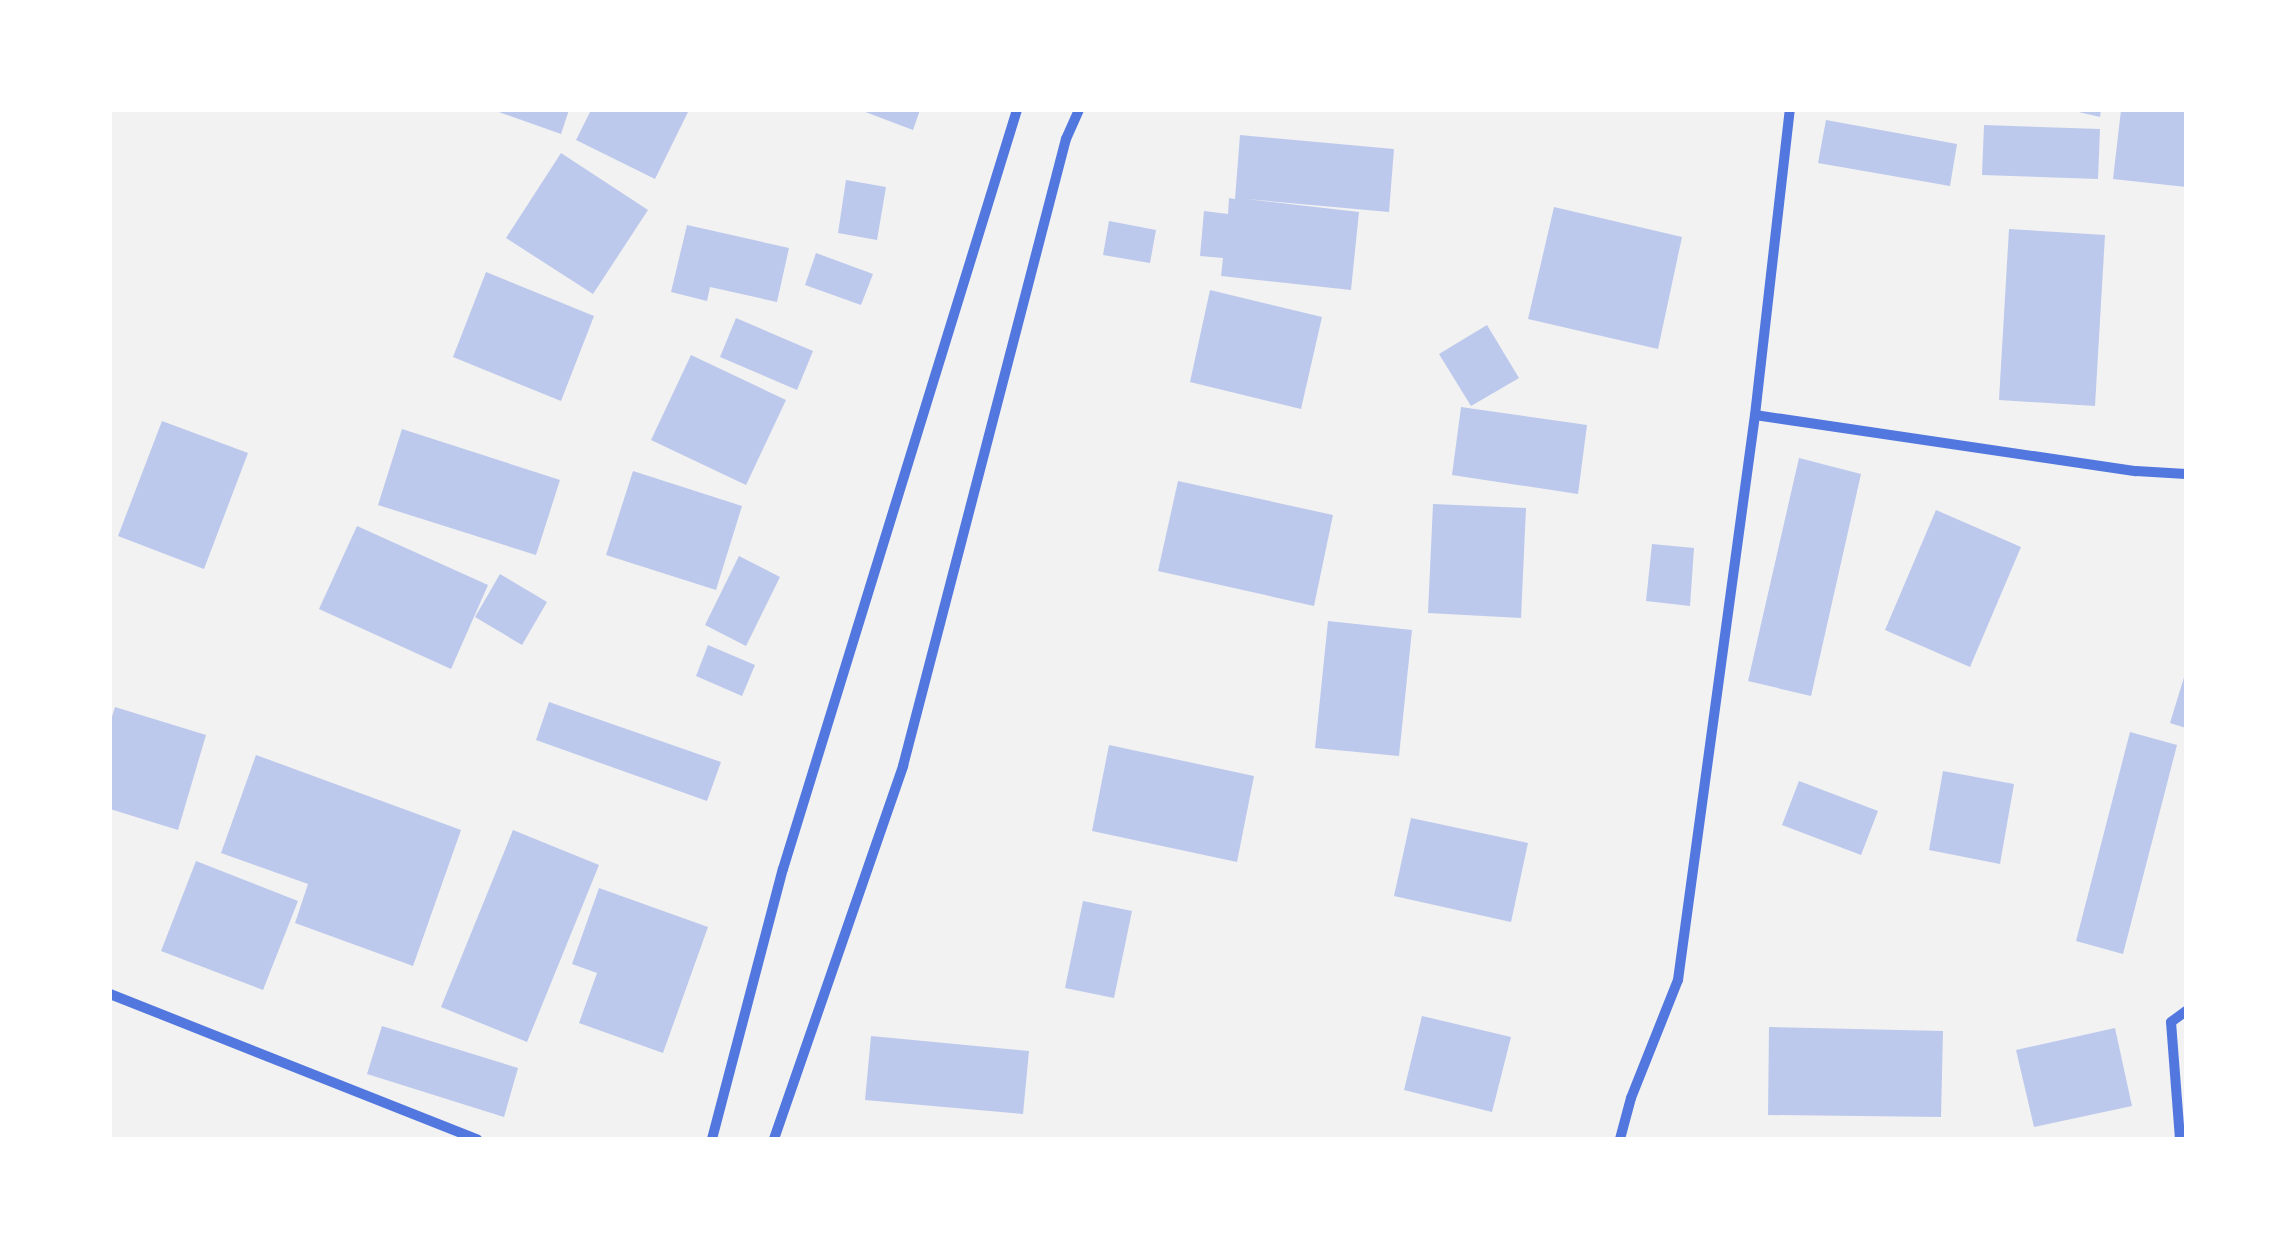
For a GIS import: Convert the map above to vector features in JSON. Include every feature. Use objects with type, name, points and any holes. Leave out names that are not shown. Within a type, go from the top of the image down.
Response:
[{"type":"street","points":[[712,1139],[784,869],[1017,110]]},
{"type":"street","points":[[774,1139],[902,766],[1066,139],[1079,110]]},
{"type":"street","points":[[1620,1139],[1630,1098],[1678,980],[1755,415],[1790,110]]},
{"type":"street","points":[[1755,415],[2136,471],[2186,474]]},
{"type":"street","points":[[110,994],[478,1139]]},
{"type":"street","points":[[2180,1139],[2171,1022],[2186,1011]]},
{"type":"building","points":[[493,110],[569,110],[561,134]]},
{"type":"building","points":[[591,110],[689,110],[655,179],[576,140]]},
{"type":"building","points":[[860,110],[920,110],[913,130]]},
{"type":"building","points":[[2070,110],[2101,110],[2100,117]]},
{"type":"building","points":[[2121,110],[2186,110],[2186,187],[2113,179]]},
{"type":"building","points":[[1826,120],[1957,144],[1950,186],[1818,163]]},
{"type":"building","points":[[1984,125],[2100,129],[2098,179],[1982,175]]},
{"type":"building","points":[[1240,135],[1394,149],[1389,212],[1246,199],[1359,212],[1351,290],[1221,276],[1223,258],[1200,256],[1204,211],[1228,214],[1229,198],[1235,199]]},
{"type":"building","points":[[561,153],[648,210],[593,294],[506,238]]},
{"type":"building","points":[[846,180],[886,187],[877,240],[838,233]]},
{"type":"building","points":[[1554,207],[1682,237],[1658,349],[1528,319]]},
{"type":"building","points":[[1109,221],[1156,230],[1150,263],[1103,255]]},
{"type":"building","points":[[687,225],[789,248],[777,302],[710,287],[707,301],[671,292]]},
{"type":"building","points":[[2009,229],[2105,235],[2095,406],[1999,400]]},
{"type":"building","points":[[816,253],[873,274],[861,305],[805,285]]},
{"type":"building","points":[[486,272],[594,316],[561,401],[453,357]]},
{"type":"building","points":[[1210,290],[1322,317],[1301,409],[1190,382]]},
{"type":"building","points":[[736,318],[813,351],[797,390],[720,357]]},
{"type":"building","points":[[1487,325],[1519,378],[1471,406],[1439,354]]},
{"type":"building","points":[[691,355],[786,400],[746,485],[651,440]]},
{"type":"building","points":[[1461,407],[1587,425],[1578,494],[1452,475]]},
{"type":"building","points":[[162,421],[248,453],[204,569],[118,536]]},
{"type":"building","points":[[402,429],[560,480],[536,555],[378,505]]},
{"type":"building","points":[[1799,458],[1861,474],[1811,696],[1748,681]]},
{"type":"building","points":[[633,471],[742,506],[716,590],[606,555]]},
{"type":"building","points":[[1178,481],[1333,515],[1314,606],[1158,571]]},
{"type":"building","points":[[1433,504],[1526,508],[1521,618],[1428,613]]},
{"type":"building","points":[[1936,510],[2021,547],[1970,667],[1885,630]]},
{"type":"building","points":[[357,526],[488,585],[451,669],[319,609]]},
{"type":"building","points":[[1652,544],[1694,548],[1690,606],[1646,601]]},
{"type":"building","points":[[739,556],[780,577],[746,646],[705,625]]},
{"type":"building","points":[[500,574],[547,602],[522,645],[475,617]]},
{"type":"building","points":[[1328,621],[1412,630],[1399,756],[1315,748]]},
{"type":"building","points":[[708,645],[755,665],[742,696],[696,676]]},
{"type":"building","points":[[2186,674],[2186,728],[2170,723]]},
{"type":"building","points":[[549,702],[721,762],[707,801],[536,740]]},
{"type":"building","points":[[115,707],[206,735],[178,830],[110,809],[110,723]]},
{"type":"building","points":[[2130,732],[2177,745],[2123,954],[2076,941]]},
{"type":"building","points":[[1109,745],[1254,776],[1237,862],[1092,831]]},
{"type":"building","points":[[256,755],[461,830],[413,966],[295,923],[308,884],[221,853]]},
{"type":"building","points":[[1943,771],[2014,784],[2000,864],[1929,850]]},
{"type":"building","points":[[1799,781],[1878,811],[1861,855],[1782,825]]},
{"type":"building","points":[[1411,818],[1528,843],[1511,922],[1394,896]]},
{"type":"building","points":[[513,830],[599,865],[527,1042],[441,1007]]},
{"type":"building","points":[[196,861],[298,901],[263,990],[161,951]]},
{"type":"building","points":[[599,888],[708,927],[663,1053],[579,1023],[597,973],[572,964]]},
{"type":"building","points":[[1083,901],[1132,911],[1114,998],[1065,988]]},
{"type":"building","points":[[1422,1016],[1511,1037],[1492,1112],[1404,1090]]},
{"type":"building","points":[[382,1026],[518,1068],[504,1117],[367,1074]]},
{"type":"building","points":[[1769,1027],[1943,1031],[1941,1117],[1768,1115]]},
{"type":"building","points":[[2115,1028],[2132,1106],[2034,1127],[2016,1050]]},
{"type":"building","points":[[871,1036],[1029,1051],[1023,1114],[865,1100]]}]
